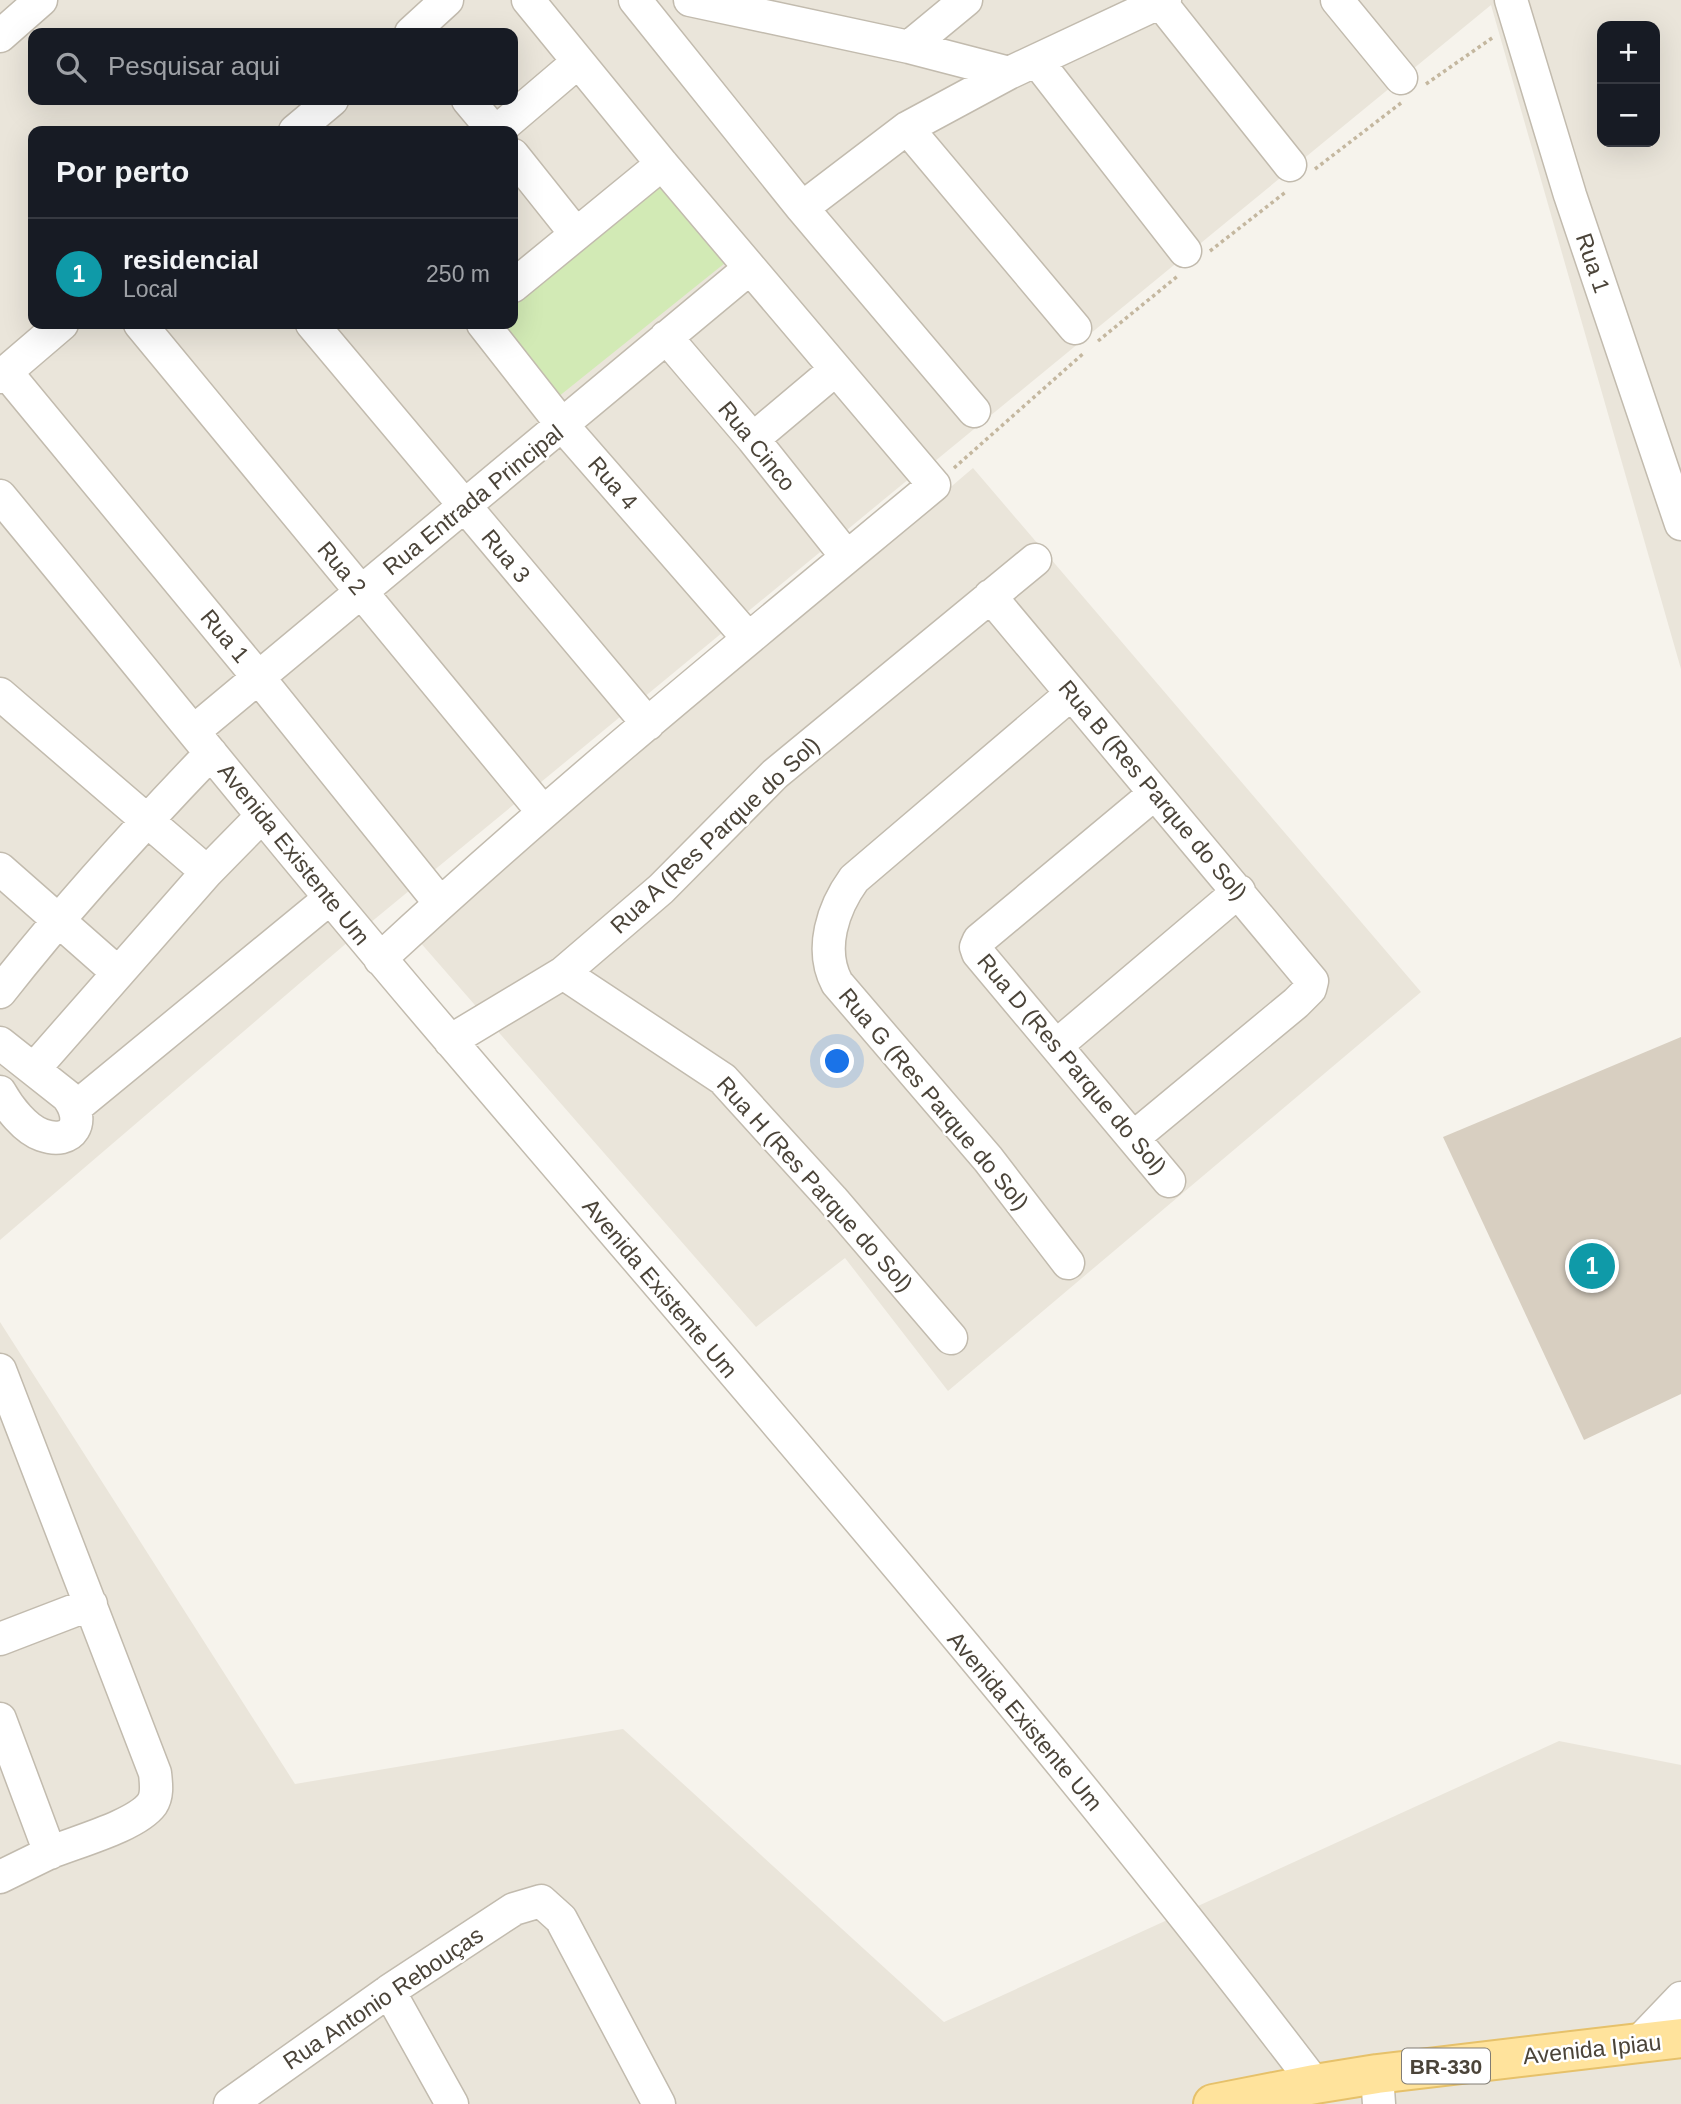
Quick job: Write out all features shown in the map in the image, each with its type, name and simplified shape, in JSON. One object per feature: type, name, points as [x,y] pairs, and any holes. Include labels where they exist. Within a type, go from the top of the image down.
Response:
[{"type":"main road","name":"Avenida Ipiau","points":[[1213,2104],[1315,2084],[1380,2096],[1637,2044],[1681,2038]]},
{"type":"street","points":[[0,36],[41,0]]},
{"type":"street","points":[[417,28],[447,0]]},
{"type":"street","points":[[380,959],[543,812],[934,485],[662,164],[528,0]]},
{"type":"street","points":[[635,0],[802,208],[974,411]]},
{"type":"street","points":[[690,0],[751,6],[909,47],[1023,67],[1190,260]]},
{"type":"street","points":[[909,47],[966,0]]},
{"type":"street","points":[[1337,0],[1408,89]]},
{"type":"street","points":[[802,208],[907,128],[1023,67],[1163,2],[1298,175]]},
{"type":"street","name":"Rua 1","points":[[1514,10],[1570,195],[1681,524]]},
{"type":"street","points":[[501,126],[578,62]]},
{"type":"street","points":[[472,105],[491,126]]},
{"type":"street","points":[[907,128],[1075,328]]},
{"type":"street","points":[[518,161],[576,234]]},
{"type":"street","points":[[518,282],[662,164]]},
{"type":"street","name":"Rua Entrada Principal","points":[[0,992],[58,919],[147,820],[203,742],[258,677],[750,268]]},
{"type":"street","points":[[3,374],[56,329]]},
{"type":"street","name":"Rua 2","points":[[144,329],[543,812]]},
{"type":"street","name":"Rua 3","points":[[316,329],[648,724]]},
{"type":"street","name":"Rua 4","points":[[487,329],[563,426],[748,638]]},
{"type":"street","name":"Rua Cinco","points":[[666,337],[753,439],[847,558]]},
{"type":"street","points":[[753,439],[835,370]]},
{"type":"street","name":"Rua 1","points":[[3,374],[258,677],[440,903]]},
{"type":"street","name":"Avenida Existente Um","points":[[0,496],[329,899],[933,1610],[1207,1942],[1315,2084]]},
{"type":"street","name":"Rua A (Res Parque do Sol)","points":[[450,1041],[563,973],[660,890],[775,774],[1035,560]]},
{"type":"street","name":"Rua B (Res Parque do Sol)","points":[[990,596],[1154,794],[1239,891],[1309,976],[1312,986],[1296,1003],[1133,1138]]},
{"type":"street","points":[[0,694],[207,872]]},
{"type":"street","name":"Rua G (Res Parque do Sol)","points":[[1068,1263],[988,1159],[836,983],[828,954],[836,909],[854,878],[1071,694]]},
{"type":"street","name":"Rua D (Res Parque do Sol)","points":[[1154,794],[979,940],[976,947],[978,953],[1169,1181]]},
{"type":"street","points":[[34,1069],[207,872],[262,816]]},
{"type":"street","points":[[0,869],[117,972]]},
{"type":"street","points":[[1056,1046],[1239,891]]},
{"type":"street","points":[[76,1107],[329,899]]},
{"type":"street","name":"Rua H (Res Parque do Sol)","points":[[563,973],[723,1079],[789,1150],[951,1338]]},
{"type":"street","points":[[0,1043],[67,1096],[76,1107],[76,1127],[67,1135],[55,1139],[39,1134],[8,1105],[0,1093]]},
{"type":"street","points":[[0,1370],[155,1773],[157,1788],[154,1801],[145,1812],[128,1822],[50,1853],[0,1877]]},
{"type":"street","points":[[0,1639],[91,1604]]},
{"type":"street","points":[[0,1719],[50,1853]]},
{"type":"street","name":"Rua Antonio Rebouças","points":[[230,2104],[390,1991],[514,1909],[541,1901],[561,1919],[659,2104]]},
{"type":"street","points":[[390,1991],[452,2104]]},
{"type":"street","points":[[1637,2044],[1681,1998]]},
{"type":"path","points":[[934,485],[1190,260],[1408,89],[1514,10]]},
{"type":"shaded area","points":[[0,0],[521,0],[910,478],[370,923],[0,1240]]},
{"type":"shaded area","points":[[538,0],[1681,0],[1681,669],[1491,5],[929,466]]},
{"type":"shaded area","points":[[973,468],[1421,992],[948,1391],[845,1258],[756,1327],[419,941]]},
{"type":"shaded area","points":[[0,1322],[295,1784],[623,1729],[944,2022],[1559,1741],[1681,1765],[1681,2104],[0,2104]]},
{"type":"green space","points":[[659,181],[725,263],[558,397],[503,329],[518,329],[518,295]]},
{"type":"building","points":[[1681,1037],[1681,1394],[1584,1440],[1443,1137]]},
{"type":"place","name":"residencial","points":[[1592,1266]]}]
